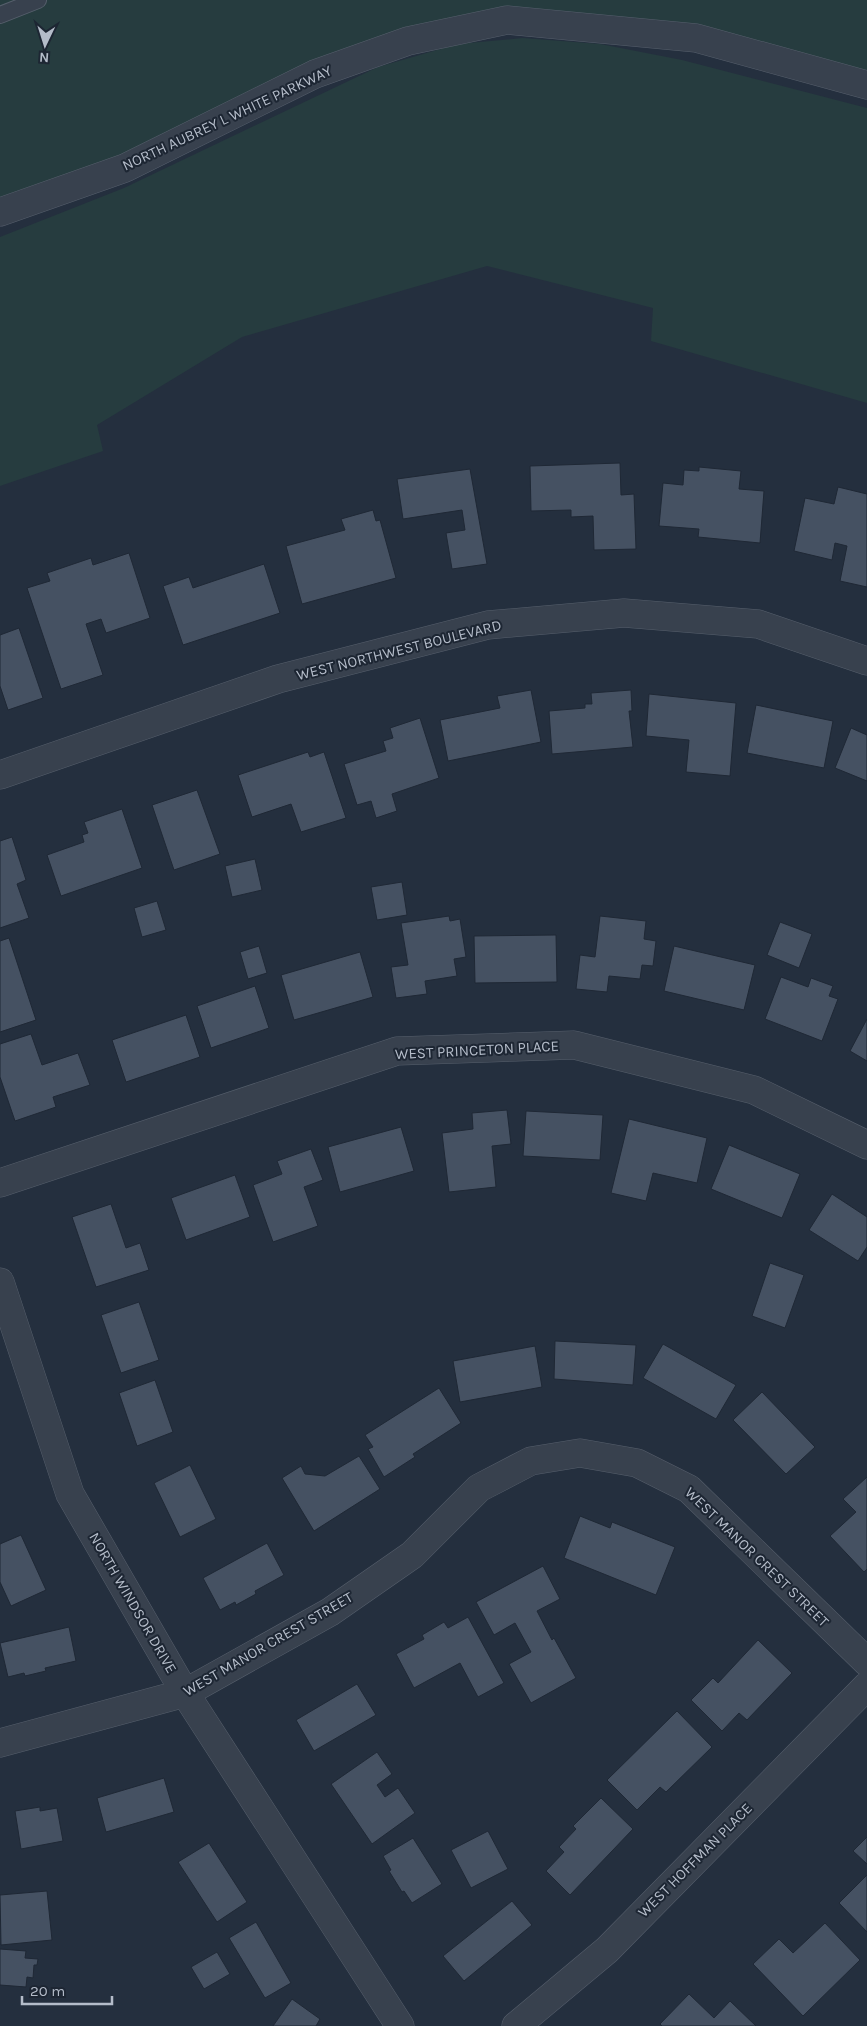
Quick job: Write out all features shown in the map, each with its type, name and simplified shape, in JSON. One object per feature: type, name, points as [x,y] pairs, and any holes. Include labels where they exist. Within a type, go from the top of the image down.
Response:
[{"type":"street","name":"NORTH AUBREY L WHITE PARKWAY","points":[[0,212],[125,168],[315,74],[408,42],[507,20],[696,38],[867,86]]},
{"type":"street","name":"WEST NORTHWEST BOULEVARD","points":[[0,774],[278,679],[488,625],[624,613],[758,624],[867,661]]},
{"type":"street","name":"WEST PRINCETON PLACE","points":[[0,1183],[397,1051],[574,1045],[754,1090],[867,1145]]},
{"type":"street","name":"NORTH WINDSOR DRIVE","points":[[0,1282],[70,1494],[185,1693],[400,2026]]},
{"type":"street","name":"WEST MANOR CREST STREET","points":[[0,1742],[185,1693],[330,1612],[412,1555],[479,1488],[531,1461],[580,1452],[637,1462],[689,1489],[867,1662]]},
{"type":"street","name":"WEST HOFFMAN PLACE","points":[[516,2026],[607,1950],[867,1686]]},
{"type":"lane","points":[[0,15],[38,0]]},
{"type":"green space","points":[[0,0],[867,0],[867,74],[508,14],[0,205]]},
{"type":"green space","points":[[523,38],[600,44],[682,60],[867,108],[867,403],[651,341],[653,308],[487,266],[242,337],[97,425],[103,451],[0,486],[0,237],[124,188],[378,67],[458,44]]},
{"type":"building","points":[[620,463],[621,495],[634,494],[636,549],[594,550],[593,516],[571,517],[571,510],[531,511],[530,466]]},
{"type":"building","points":[[699,467],[741,471],[739,489],[764,491],[760,543],[698,537],[699,529],[659,526],[663,483],[683,485],[684,470],[699,471]]},
{"type":"building","points":[[470,469],[487,564],[452,569],[446,533],[465,530],[462,510],[403,519],[397,479]]},
{"type":"building","points":[[838,487],[867,494],[867,587],[840,581],[847,546],[835,543],[832,560],[794,551],[805,498],[834,504]]},
{"type":"building","points":[[373,510],[376,521],[380,520],[396,578],[302,604],[286,546],[345,530],[341,519]]},
{"type":"building","points":[[129,553],[150,618],[106,633],[101,619],[86,624],[103,675],[61,689],[27,588],[50,581],[47,573],[91,558],[93,565]]},
{"type":"building","points":[[264,564],[280,613],[183,645],[163,586],[189,577],[193,588]]},
{"type":"building","points":[[19,628],[43,698],[8,710],[0,686],[0,635]]},
{"type":"building","points":[[531,690],[541,742],[448,761],[440,720],[500,708],[497,696]]},
{"type":"building","points":[[631,690],[632,711],[629,711],[633,747],[552,754],[549,711],[585,708],[585,704],[592,704],[591,693]]},
{"type":"building","points":[[649,694],[736,703],[730,776],[686,772],[689,740],[646,736]]},
{"type":"building","points":[[756,705],[833,721],[824,768],[747,753]]},
{"type":"building","points":[[420,718],[439,778],[392,794],[397,811],[376,818],[371,801],[357,805],[344,764],[386,751],[383,741],[393,738],[390,728]]},
{"type":"building","points":[[851,728],[867,735],[867,781],[835,768]]},
{"type":"building","points":[[308,752],[310,757],[324,752],[346,818],[301,832],[291,804],[252,817],[238,775]]},
{"type":"building","points":[[197,790],[220,854],[174,870],[152,805]]},
{"type":"building","points":[[122,809],[142,868],[61,896],[47,855],[84,842],[82,835],[88,833],[84,822]]},
{"type":"building","points":[[12,837],[26,880],[17,884],[29,918],[0,928],[0,841]]},
{"type":"building","points":[[255,859],[262,890],[232,897],[225,866]]},
{"type":"building","points":[[402,882],[407,915],[377,920],[371,887]]},
{"type":"building","points":[[157,901],[166,930],[142,937],[134,908]]},
{"type":"building","points":[[449,916],[450,921],[460,919],[466,957],[454,959],[457,976],[425,981],[427,994],[396,998],[391,967],[408,965],[401,923]]},
{"type":"building","points":[[600,916],[646,921],[644,939],[656,941],[653,966],[642,965],[640,979],[609,976],[607,992],[576,989],[580,955],[595,957]]},
{"type":"building","points":[[780,922],[812,934],[799,968],[767,955]]},
{"type":"building","points":[[556,935],[557,982],[475,983],[474,936]]},
{"type":"building","points":[[9,938],[36,1020],[0,1032],[0,941]]},
{"type":"building","points":[[259,946],[267,973],[248,979],[240,952]]},
{"type":"building","points":[[674,946],[755,965],[744,1010],[664,991]]},
{"type":"building","points":[[360,952],[373,997],[294,1020],[281,975]]},
{"type":"building","points":[[781,977],[808,987],[811,978],[833,986],[829,996],[838,999],[822,1041],[765,1019]]},
{"type":"building","points":[[255,986],[269,1028],[211,1048],[197,1006]]},
{"type":"building","points":[[186,1015],[200,1057],[126,1082],[112,1040]]},
{"type":"building","points":[[867,1019],[867,1061],[850,1051]]},
{"type":"building","points":[[31,1034],[42,1065],[78,1053],[90,1085],[53,1097],[56,1107],[15,1121],[0,1077],[0,1044]]},
{"type":"building","points":[[507,1110],[511,1144],[492,1146],[496,1187],[449,1192],[442,1133],[473,1129],[472,1113]]},
{"type":"building","points":[[526,1111],[603,1115],[600,1160],[523,1156]]},
{"type":"building","points":[[629,1119],[707,1138],[697,1183],[653,1173],[646,1201],[611,1193]]},
{"type":"building","points":[[401,1127],[414,1171],[340,1192],[328,1147]]},
{"type":"building","points":[[729,1145],[800,1174],[782,1218],[711,1189]]},
{"type":"building","points":[[311,1149],[323,1180],[304,1187],[318,1226],[273,1242],[253,1185],[282,1174],[277,1161]]},
{"type":"building","points":[[235,1175],[250,1217],[186,1240],[171,1198]]},
{"type":"building","points":[[832,1194],[867,1217],[867,1247],[858,1261],[809,1230]]},
{"type":"building","points":[[111,1204],[126,1248],[140,1243],[149,1270],[96,1287],[72,1217]]},
{"type":"building","points":[[770,1263],[804,1275],[785,1328],[752,1316]]},
{"type":"building","points":[[139,1302],[159,1360],[121,1373],[101,1315]]},
{"type":"building","points":[[555,1341],[636,1345],[633,1385],[554,1379]]},
{"type":"building","points":[[663,1344],[736,1385],[716,1419],[643,1378]]},
{"type":"building","points":[[535,1346],[542,1387],[460,1402],[453,1361]]},
{"type":"building","points":[[155,1380],[173,1432],[137,1446],[119,1393]]},
{"type":"building","points":[[439,1388],[461,1423],[413,1454],[415,1457],[384,1477],[368,1449],[373,1447],[365,1435]]},
{"type":"building","points":[[762,1392],[815,1447],[786,1474],[733,1420]]},
{"type":"building","points":[[359,1456],[380,1489],[314,1531],[282,1478],[301,1466],[305,1474],[325,1476]]},
{"type":"building","points":[[190,1465],[216,1519],[180,1537],[154,1483]]},
{"type":"building","points":[[867,1477],[867,1569],[864,1572],[830,1536],[856,1512],[843,1499]]},
{"type":"building","points":[[580,1516],[610,1528],[612,1522],[675,1547],[656,1595],[564,1558]]},
{"type":"building","points":[[21,1535],[46,1590],[11,1606],[0,1582],[0,1544]]},
{"type":"building","points":[[267,1543],[284,1575],[255,1591],[256,1594],[236,1605],[235,1602],[220,1610],[203,1578]]},
{"type":"building","points":[[543,1566],[560,1599],[537,1611],[552,1640],[554,1638],[576,1678],[531,1703],[509,1664],[531,1652],[515,1623],[494,1635],[476,1602]]},
{"type":"building","points":[[468,1617],[504,1683],[478,1697],[460,1663],[414,1688],[396,1654],[424,1639],[422,1635],[444,1622],[448,1628]]},
{"type":"building","points":[[69,1627],[76,1661],[45,1668],[46,1671],[25,1676],[24,1673],[8,1677],[0,1643]]},
{"type":"building","points":[[758,1640],[792,1673],[747,1720],[739,1713],[722,1731],[691,1700],[713,1678],[718,1683]]},
{"type":"building","points":[[357,1684],[376,1715],[314,1751],[296,1720]]},
{"type":"building","points":[[677,1711],[712,1747],[666,1792],[660,1787],[637,1810],[607,1780]]},
{"type":"building","points":[[377,1752],[392,1774],[377,1785],[385,1797],[398,1788],[415,1813],[372,1844],[331,1784]]},
{"type":"building","points":[[164,1778],[174,1812],[106,1832],[97,1798]]},
{"type":"building","points":[[601,1798],[633,1829],[570,1895],[546,1871],[564,1852],[559,1847],[576,1829],[573,1826]]},
{"type":"building","points":[[40,1807],[40,1811],[57,1808],[63,1841],[21,1849],[15,1811]]},
{"type":"building","points":[[488,1831],[508,1869],[471,1888],[451,1850]]},
{"type":"building","points":[[867,1837],[867,1864],[853,1851]]},
{"type":"building","points":[[413,1838],[442,1884],[412,1903],[404,1891],[402,1892],[389,1871],[391,1870],[383,1856]]},
{"type":"building","points":[[209,1843],[247,1902],[217,1922],[178,1862]]},
{"type":"building","points":[[867,1875],[867,1932],[839,1903]]},
{"type":"building","points":[[47,1891],[52,1940],[1,1945],[0,1895]]},
{"type":"building","points":[[512,1901],[532,1925],[464,1981],[443,1956]]},
{"type":"building","points":[[256,1922],[291,1983],[265,1998],[229,1938]]},
{"type":"building","points":[[825,1923],[860,1960],[803,2016],[753,1964],[779,1939],[793,1953]]},
{"type":"building","points":[[0,1949],[26,1951],[25,1958],[38,1959],[37,1965],[34,1965],[33,1978],[27,1977],[26,1987],[0,1985]]},
{"type":"building","points":[[217,1952],[230,1974],[204,1989],[191,1967]]},
{"type":"building","points":[[689,1994],[714,2018],[730,2001],[756,2026],[662,2026],[660,2024]]},
{"type":"building","points":[[292,1999],[320,2019],[316,2026],[273,2026]]}]
